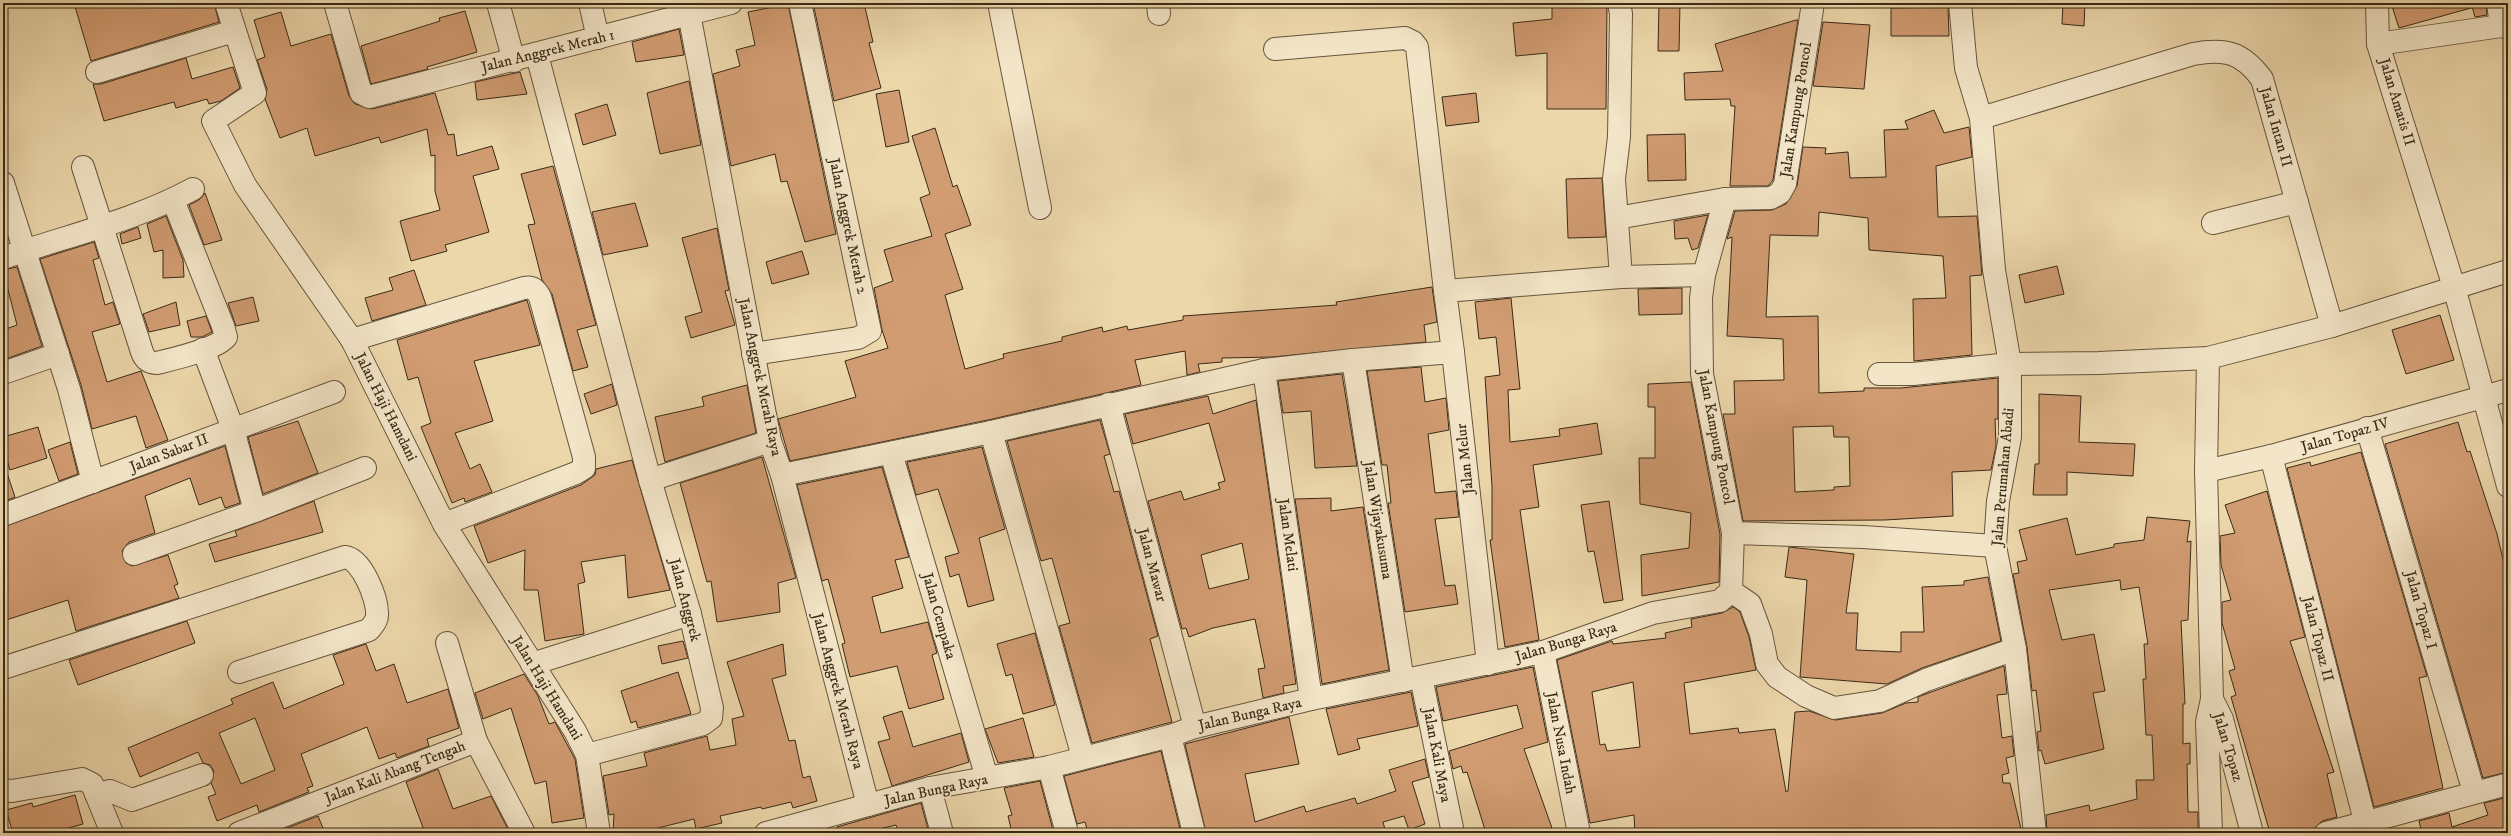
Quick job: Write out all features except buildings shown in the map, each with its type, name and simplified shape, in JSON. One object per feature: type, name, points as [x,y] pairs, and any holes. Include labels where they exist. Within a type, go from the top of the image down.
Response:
[{"type":"street","name":"Jalan Haji Hamdani","points":[[226,3],[255,93],[213,121],[245,184],[352,340],[444,524],[587,754],[599,833]]},
{"type":"street","name":"Jalan Anggrek Merah 1","points":[[335,3],[362,93],[365,97],[537,55],[598,38],[689,9],[731,3]]},
{"type":"street","points":[[498,3],[514,61]]},
{"type":"street","points":[[590,3],[598,38]]},
{"type":"street","name":"Jalan Anggrek Merah 2","points":[[753,354],[858,338],[870,331],[800,3]]},
{"type":"street","points":[[999,3],[1040,208]]},
{"type":"street","points":[[1619,3],[1621,14],[1619,137],[1614,180],[1621,277]]},
{"type":"street","name":"Jalan Kampung Poncol","points":[[1731,591],[1733,533],[1702,374],[1701,298],[1704,275],[1725,199],[1771,198],[1782,189],[1794,126],[1813,3]]},
{"type":"street","name":"Jalan Perumahan Abadi","points":[[1960,3],[1966,68],[1981,118],[1994,270],[2010,364],[2010,437],[1998,501],[1995,546],[2015,649],[2035,833]]},
{"type":"street","points":[[2377,3],[2378,44]]},
{"type":"street","points":[[2498,3],[2505,27]]},
{"type":"street","name":"Jalan Anggrek Merah Raya","points":[[689,9],[770,441],[782,475],[868,805]]},
{"type":"street","name":"Jalan Amatis II","points":[[2454,287],[2378,44],[2505,27]]},
{"type":"street","points":[[97,72],[234,31]]},
{"type":"street","name":"Jalan Melur","points":[[1275,49],[1405,38],[1413,42],[1417,47],[1488,664]]},
{"type":"street","name":"Jalan Intan II","points":[[1981,118],[2193,54],[2212,50],[2238,56],[2252,66],[2262,80],[2332,326]]},
{"type":"street","name":"Jalan Anggrek","points":[[537,55],[650,480],[690,614],[712,708],[711,718],[703,724],[587,754]]},
{"type":"street","points":[[83,167],[145,359],[150,363],[158,363],[203,349],[223,341],[226,337],[173,200]]},
{"type":"street","points":[[3,183],[58,354],[93,482]]},
{"type":"street","points":[[3,258],[102,226],[173,200],[193,189]]},
{"type":"street","points":[[1617,218],[1725,199]]},
{"type":"street","points":[[2213,223],[2297,202]]},
{"type":"street","points":[[1879,374],[1913,374],[2010,364],[2099,363],[2208,358],[2332,326],[2508,271]]},
{"type":"street","points":[[1445,291],[1621,277],[1704,275]]},
{"type":"street","points":[[352,340],[524,288],[529,287],[535,290],[540,297],[584,457],[584,468],[576,473],[444,524]]},
{"type":"street","points":[[2454,287],[2508,486]]},
{"type":"street","points":[[203,349],[233,429],[255,511]]},
{"type":"street","points":[[782,475],[991,432],[1264,370],[1353,360],[1453,352]]},
{"type":"street","points":[[3,373],[58,354]]},
{"type":"street","points":[[2208,358],[2206,471],[2212,699]]},
{"type":"street","name":"Jalan Wijayakusuma","points":[[1353,360],[1412,679]]},
{"type":"street","name":"Jalan Melati","points":[[1264,370],[1311,700]]},
{"type":"street","name":"Jalan Topaz IV","points":[[2206,471],[2271,456],[2508,390]]},
{"type":"street","name":"Jalan Sabar II","points":[[3,515],[334,392]]},
{"type":"street","name":"Jalan Mawar","points":[[1109,404],[1195,727]]},
{"type":"street","name":"Jalan Topaz I","points":[[2368,428],[2474,792]]},
{"type":"street","points":[[991,432],[1083,756]]},
{"type":"street","points":[[650,480],[770,441]]},
{"type":"street","name":"Jalan Cempaka","points":[[891,453],[987,778]]},
{"type":"street","name":"Jalan Topaz II","points":[[2271,456],[2365,821]]},
{"type":"street","points":[[134,554],[255,511],[365,468]]},
{"type":"street","points":[[1733,533],[1863,537],[1995,546]]},
{"type":"street","points":[[3,668],[345,557],[352,558],[358,562],[364,572],[378,613],[376,622],[369,630],[239,672]]},
{"type":"street","points":[[1731,591],[1750,604],[1761,634],[1767,664],[1777,677],[1806,696],[1834,708],[1880,701],[1926,680],[2015,649]]},
{"type":"street","name":"Jalan Bunga Raya","points":[[766,833],[814,826],[868,805],[930,788],[1049,767],[1083,756],[1170,736],[1195,727],[1311,700],[1543,652],[1653,613],[1720,601],[1731,591]]},
{"type":"street","points":[[532,664],[690,614]]},
{"type":"street","points":[[447,643],[476,741]]},
{"type":"street","name":"Jalan Nusa Indah","points":[[1543,652],[1579,833]]},
{"type":"street","name":"Jalan Kali Maya","points":[[1412,679],[1453,833]]},
{"type":"street","name":"Jalan Topaz","points":[[2211,833],[2207,722],[2212,699]]},
{"type":"street","name":"Jalan Topaz","points":[[2212,699],[2222,719],[2252,833]]},
{"type":"street","points":[[1170,736],[1194,833]]},
{"type":"street","name":"Jalan Kali Abang Tengah","points":[[239,833],[476,741],[524,833]]},
{"type":"street","points":[[1049,767],[1067,833]]},
{"type":"street","points":[[96,794],[110,791],[132,800],[202,775]]},
{"type":"street","points":[[3,790],[12,791],[82,780],[92,784],[112,833]]},
{"type":"street","points":[[2326,833],[2365,821],[2508,784]]},
{"type":"street","points":[[930,788],[942,833]]}]
